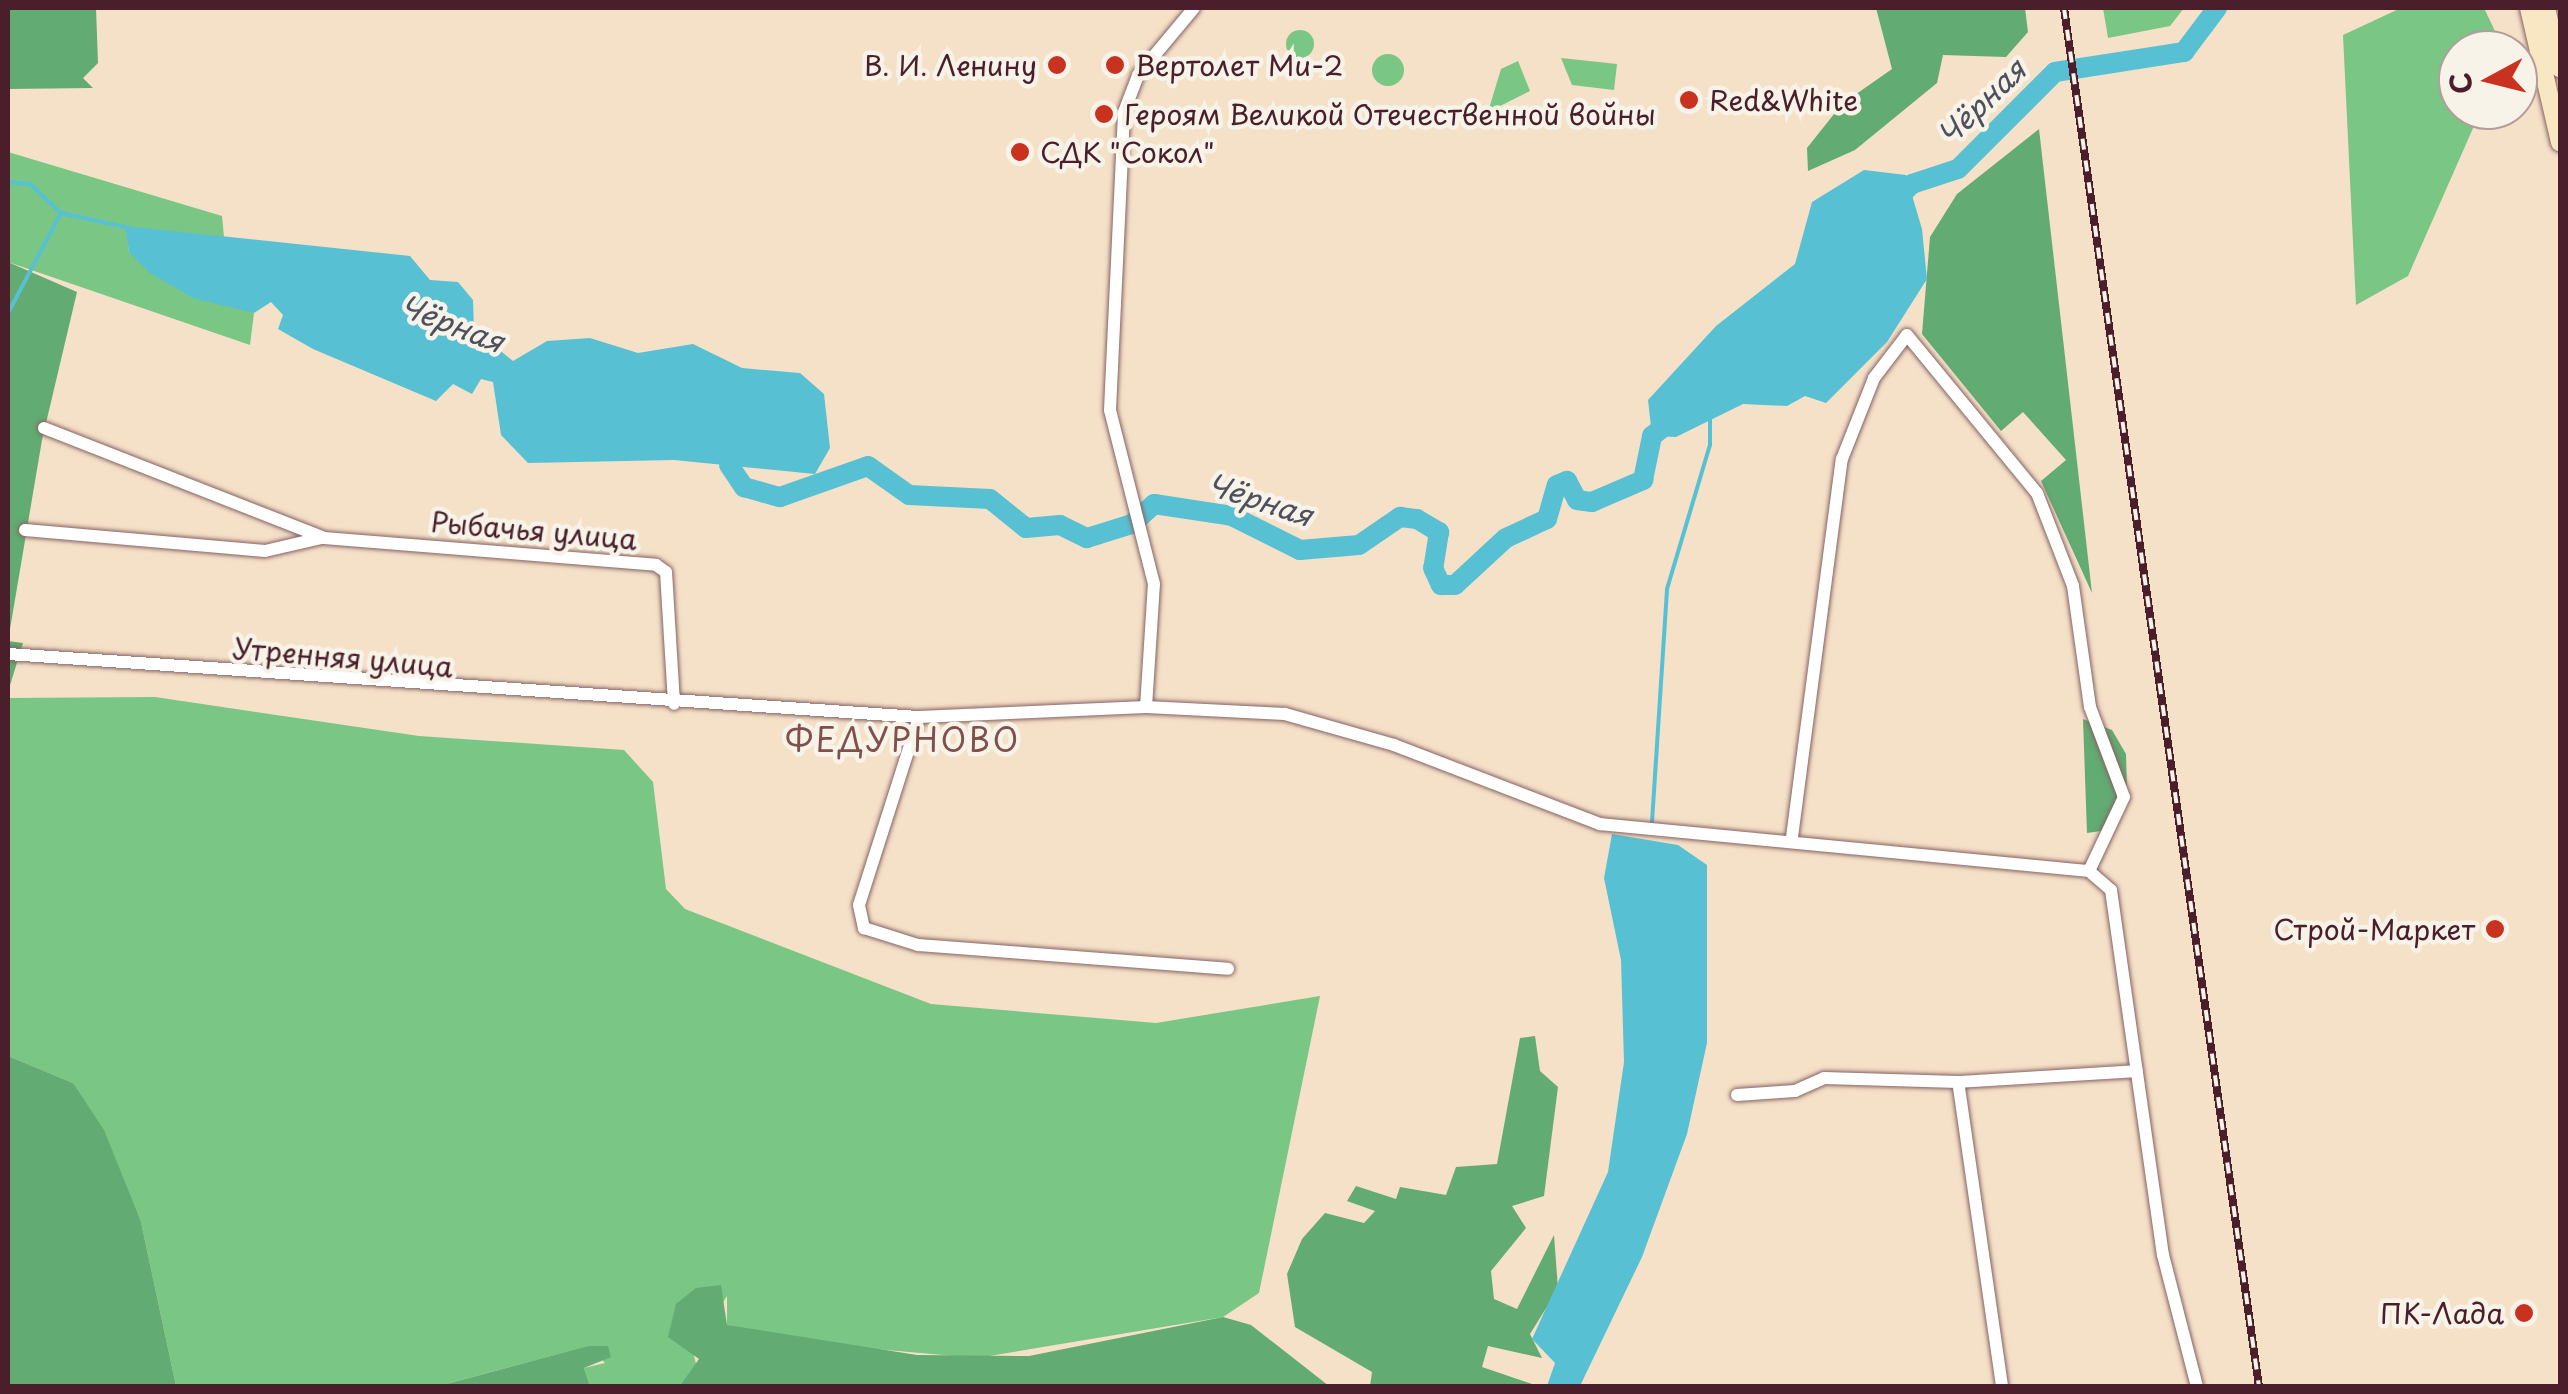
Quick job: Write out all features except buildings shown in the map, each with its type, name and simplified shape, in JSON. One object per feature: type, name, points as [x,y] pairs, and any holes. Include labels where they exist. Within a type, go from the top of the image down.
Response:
[{"type":"main road","points":[[2529,8],[2560,142]]},
{"type":"main road","points":[[2546,8],[2560,68]]},
{"type":"street","points":[[1146,706],[1154,611],[1144,534],[1110,410],[1127,98],[1194,8]]},
{"type":"street","points":[[1792,837],[1842,459],[1874,378],[1907,335],[2036,494],[2074,586],[2090,708],[2124,797],[2089,872],[2111,890],[2163,1255],[2197,1386]]},
{"type":"street","points":[[44,428],[324,538]]},
{"type":"street","points":[[25,530],[265,552],[324,538]]},
{"type":"street","name":"Рыбачья улица","points":[[324,538],[656,565],[666,572],[674,704]]},
{"type":"street","name":"Утренняя улица","points":[[8,654],[674,704],[919,717],[1146,706],[1302,717],[1600,824],[1792,837],[2089,872]]},
{"type":"street","points":[[919,717],[859,905],[864,928],[918,945],[1228,969]]},
{"type":"street","points":[[1736,1095],[1794,1091],[1824,1078],[1958,1082],[2137,1070]]},
{"type":"street","points":[[1958,1082],[2002,1386]]},
{"type":"green space","points":[[8,8],[96,8],[98,63],[83,78],[93,88],[8,89]]},
{"type":"green space","points":[[1876,8],[2025,8],[2028,32],[2006,57],[1943,55],[1937,83],[1855,150],[1808,171],[1807,148],[1842,104],[1892,69]]},
{"type":"green space","points":[[2103,8],[2184,8],[2170,26],[2108,38]]},
{"type":"green space","points":[[2401,8],[2484,8],[2494,30],[2438,30],[2438,130],[2472,130],[2408,276],[2356,305],[2343,35]]},
{"type":"green space","points":[[1300,30],[1310,34],[1314,44],[1310,54],[1300,58],[1290,54],[1286,44],[1290,34]]},
{"type":"green space","points":[[1388,54],[1400,58],[1404,70],[1400,82],[1388,86],[1376,82],[1372,70],[1376,58]]},
{"type":"green space","points":[[1561,58],[1617,64],[1614,90],[1572,85]]},
{"type":"green space","points":[[1518,61],[1530,91],[1488,112],[1501,69]]},
{"type":"green space","points":[[2039,129],[2092,593],[2041,481],[2066,460],[2023,412],[2001,431],[1922,334],[1930,237],[1957,194]]},
{"type":"green space","points":[[8,152],[222,216],[224,237],[126,227],[129,252],[254,313],[250,345],[8,262]]},
{"type":"green space","points":[[8,262],[77,292],[42,440],[8,641]]},
{"type":"green space","points":[[8,641],[23,643],[8,692]]},
{"type":"green space","points":[[155,697],[419,736],[624,750],[653,782],[666,889],[685,909],[931,1004],[1156,1023],[1320,996],[1259,1293],[1223,1317],[977,1358],[785,1341],[727,1325],[727,1296],[693,1352],[698,1372],[680,1386],[590,1386],[584,1368],[605,1363],[589,1346],[439,1386],[176,1386],[141,1222],[73,1083],[8,1056],[8,698]]},
{"type":"green space","points":[[2083,719],[2112,730],[2126,754],[2127,789],[2101,831],[2087,833]]},
{"type":"green space","points":[[1535,1036],[1540,1071],[1558,1087],[1544,1196],[1512,1206],[1526,1228],[1491,1271],[1494,1299],[1517,1309],[1554,1235],[1558,1289],[1530,1334],[1542,1358],[1488,1346],[1482,1367],[1538,1386],[1370,1386],[1372,1372],[1295,1327],[1287,1274],[1302,1239],[1325,1213],[1364,1223],[1375,1211],[1347,1201],[1356,1186],[1396,1199],[1400,1187],[1446,1195],[1456,1167],[1497,1164],[1520,1038]]},
{"type":"green space","points":[[8,1056],[73,1083],[104,1130],[141,1222],[176,1386],[8,1386]]},
{"type":"green space","points":[[721,1285],[727,1325],[917,1355],[1029,1356],[1223,1317],[1251,1325],[1329,1386],[680,1386],[699,1359],[668,1337],[676,1304],[696,1288]]},
{"type":"green space","points":[[588,1346],[608,1346],[611,1357],[584,1368],[590,1386],[439,1386]]},
{"type":"water","points":[[1864,170],[1906,175],[1922,229],[1927,279],[1887,342],[1826,403],[1805,396],[1787,406],[1743,404],[1676,437],[1652,436],[1648,400],[1716,326],[1795,264],[1812,202]]},
{"type":"water","points":[[125,226],[410,256],[430,280],[458,282],[473,300],[474,330],[513,361],[547,341],[590,338],[638,353],[693,344],[742,368],[800,373],[824,394],[830,448],[815,474],[674,460],[528,463],[501,435],[493,382],[481,379],[472,394],[453,384],[436,401],[313,349],[278,329],[283,315],[271,302],[254,313],[193,298],[150,273],[129,252]]},
{"type":"water","points":[[1612,834],[1678,845],[1707,865],[1707,1043],[1687,1134],[1642,1257],[1580,1386],[1547,1386],[1555,1363],[1532,1339],[1608,1172],[1624,1062],[1621,960],[1604,878]]},
{"type":"waterway","name":"Чёрная","points":[[1895,201],[1912,184],[1958,169],[2055,72],[2184,52],[2217,8]]},
{"type":"waterway","name":"Чёрная","points":[[8,182],[30,184],[61,213],[130,228]]},
{"type":"waterway","points":[[8,313],[61,213]]},
{"type":"waterway","points":[[1652,822],[1667,589],[1710,445],[1710,414]]},
{"type":"waterway","name":"Чёрная","points":[[729,465],[744,487],[780,497],[868,466],[909,495],[990,499],[1026,528],[1060,525],[1087,538],[1132,524],[1154,504],[1232,516],[1300,550],[1359,545],[1400,517],[1417,519],[1439,532],[1433,568],[1441,585],[1455,585],[1506,538],[1547,519],[1557,485],[1567,481],[1577,500],[1592,502],[1643,480],[1652,436],[1671,421]]},
{"type":"railway","points":[[2064,8],[2259,1386]]},
{"type":"place","name":"В. И. Ленину","points":[[1057,65]]},
{"type":"place","name":"Вертолет Ми-2","points":[[1115,65]]},
{"type":"place","name":"Red&White","points":[[1689,100]]},
{"type":"place","name":"Героям Великой Отечественной войны","points":[[1104,114]]},
{"type":"place","name":"СДК \"Сокол\"","points":[[1020,152]]},
{"type":"place","name":"Строй-Маркет","points":[[2495,929]]},
{"type":"place","name":"ПК-Лада","points":[[2524,1313]]},
{"type":"district","name":"ФЕДУРНОВО","points":[[903,739]]}]
